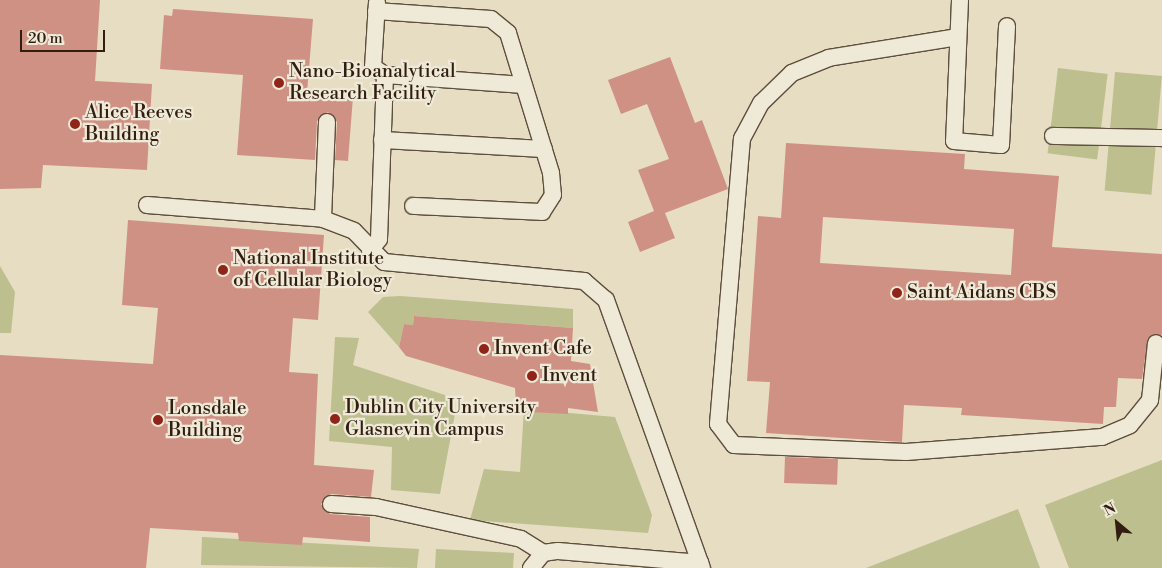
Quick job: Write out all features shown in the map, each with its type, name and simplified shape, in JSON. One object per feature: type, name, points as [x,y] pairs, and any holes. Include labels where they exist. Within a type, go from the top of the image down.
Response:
[{"type":"lane","points":[[960,0],[954,141],[1001,145],[1007,26]]},
{"type":"lane","points":[[413,206],[542,212],[553,195],[544,148],[508,33],[491,19],[377,6],[373,67],[385,75],[524,86]]},
{"type":"lane","points":[[958,37],[829,58],[792,73],[761,104],[742,138],[718,424],[734,445],[906,452],[1102,436],[1130,425],[1150,400],[1156,344]]},
{"type":"lane","points":[[370,251],[379,239],[385,75]]},
{"type":"lane","points":[[323,218],[327,122]]},
{"type":"lane","points":[[1054,136],[1162,138]]},
{"type":"lane","points":[[382,140],[544,148]]},
{"type":"lane","points":[[147,205],[323,218],[354,231],[370,251],[384,262],[584,281],[606,300],[701,565],[542,553],[521,539],[376,507],[331,504]]},
{"type":"lane","points":[[531,568],[542,553]]},
{"type":"green space","points":[[1058,68],[1108,74],[1097,159],[1048,153]]},
{"type":"green space","points":[[1115,72],[1162,76],[1151,195],[1105,191]]},
{"type":"green space","points":[[0,266],[15,292],[11,333],[0,333]]},
{"type":"green space","points":[[400,296],[573,309],[573,328],[414,316],[413,325],[404,324],[399,347],[368,312],[383,297]]},
{"type":"green space","points":[[335,337],[359,338],[353,365],[445,395],[455,414],[440,494],[391,490],[392,447],[329,441]]},
{"type":"green space","points":[[524,409],[615,417],[652,515],[648,533],[470,520],[484,469],[520,472]]},
{"type":"green space","points":[[1162,460],[1162,568],[1069,568],[1045,505]]},
{"type":"green space","points":[[1018,509],[1040,568],[866,568]]},
{"type":"green space","points":[[202,537],[419,549],[417,568],[201,565]]},
{"type":"green space","points":[[436,549],[514,553],[513,568],[435,568]]},
{"type":"building","name":"Alice Reeves Building","points":[[0,0],[100,0],[95,81],[152,84],[147,170],[43,165],[41,188],[0,189]]},
{"type":"building","name":"Nano-Bioanalytical Research Facility","points":[[173,9],[313,19],[307,93],[353,97],[348,161],[335,160],[337,122],[328,112],[317,121],[315,160],[237,155],[243,75],[160,69],[164,15],[172,16]]},
{"type":"building","points":[[670,57],[695,123],[702,120],[728,189],[665,213],[675,238],[640,252],[628,222],[654,211],[638,170],[669,159],[647,104],[621,114],[608,80]]},
{"type":"building","points":[[786,143],[965,154],[964,169],[1059,176],[1052,247],[1162,254],[1162,335],[1148,338],[1142,379],[1118,378],[1116,407],[1104,407],[1103,424],[961,415],[962,408],[904,405],[902,442],[766,433],[770,382],[747,381],[758,216],[781,218]],"holes":[[[823,217],[1014,229],[1011,275],[820,263]]]},
{"type":"building","name":"Lonsdale Building","points":[[128,220],[324,235],[318,320],[293,318],[289,372],[318,374],[314,465],[374,470],[371,497],[331,494],[321,504],[330,514],[370,517],[370,542],[303,537],[302,545],[239,541],[238,533],[150,528],[146,568],[0,568],[0,355],[153,364],[158,308],[122,305]]},
{"type":"building","name":"Invent","points":[[414,316],[573,328],[571,361],[590,364],[598,412],[568,408],[568,414],[529,412],[530,405],[516,405],[515,388],[406,356],[399,347],[404,324],[413,325]]},
{"type":"building","points":[[785,457],[838,459],[837,485],[784,483]]},
{"type":"place","name":"Nano-Bioanalytical Research Facility","points":[[279,83]]},
{"type":"place","name":"Alice Reeves Building","points":[[75,124]]},
{"type":"place","name":"National Institute of Cellular Biology","points":[[223,270]]},
{"type":"place","name":"Saint Aidans CBS","points":[[897,293]]},
{"type":"place","name":"Invent Cafe","points":[[484,349]]},
{"type":"place","name":"Invent","points":[[532,376]]},
{"type":"place","name":"Dublin City University Glasnevin Campus","points":[[335,419]]},
{"type":"place","name":"Lonsdale Building","points":[[158,420]]}]
